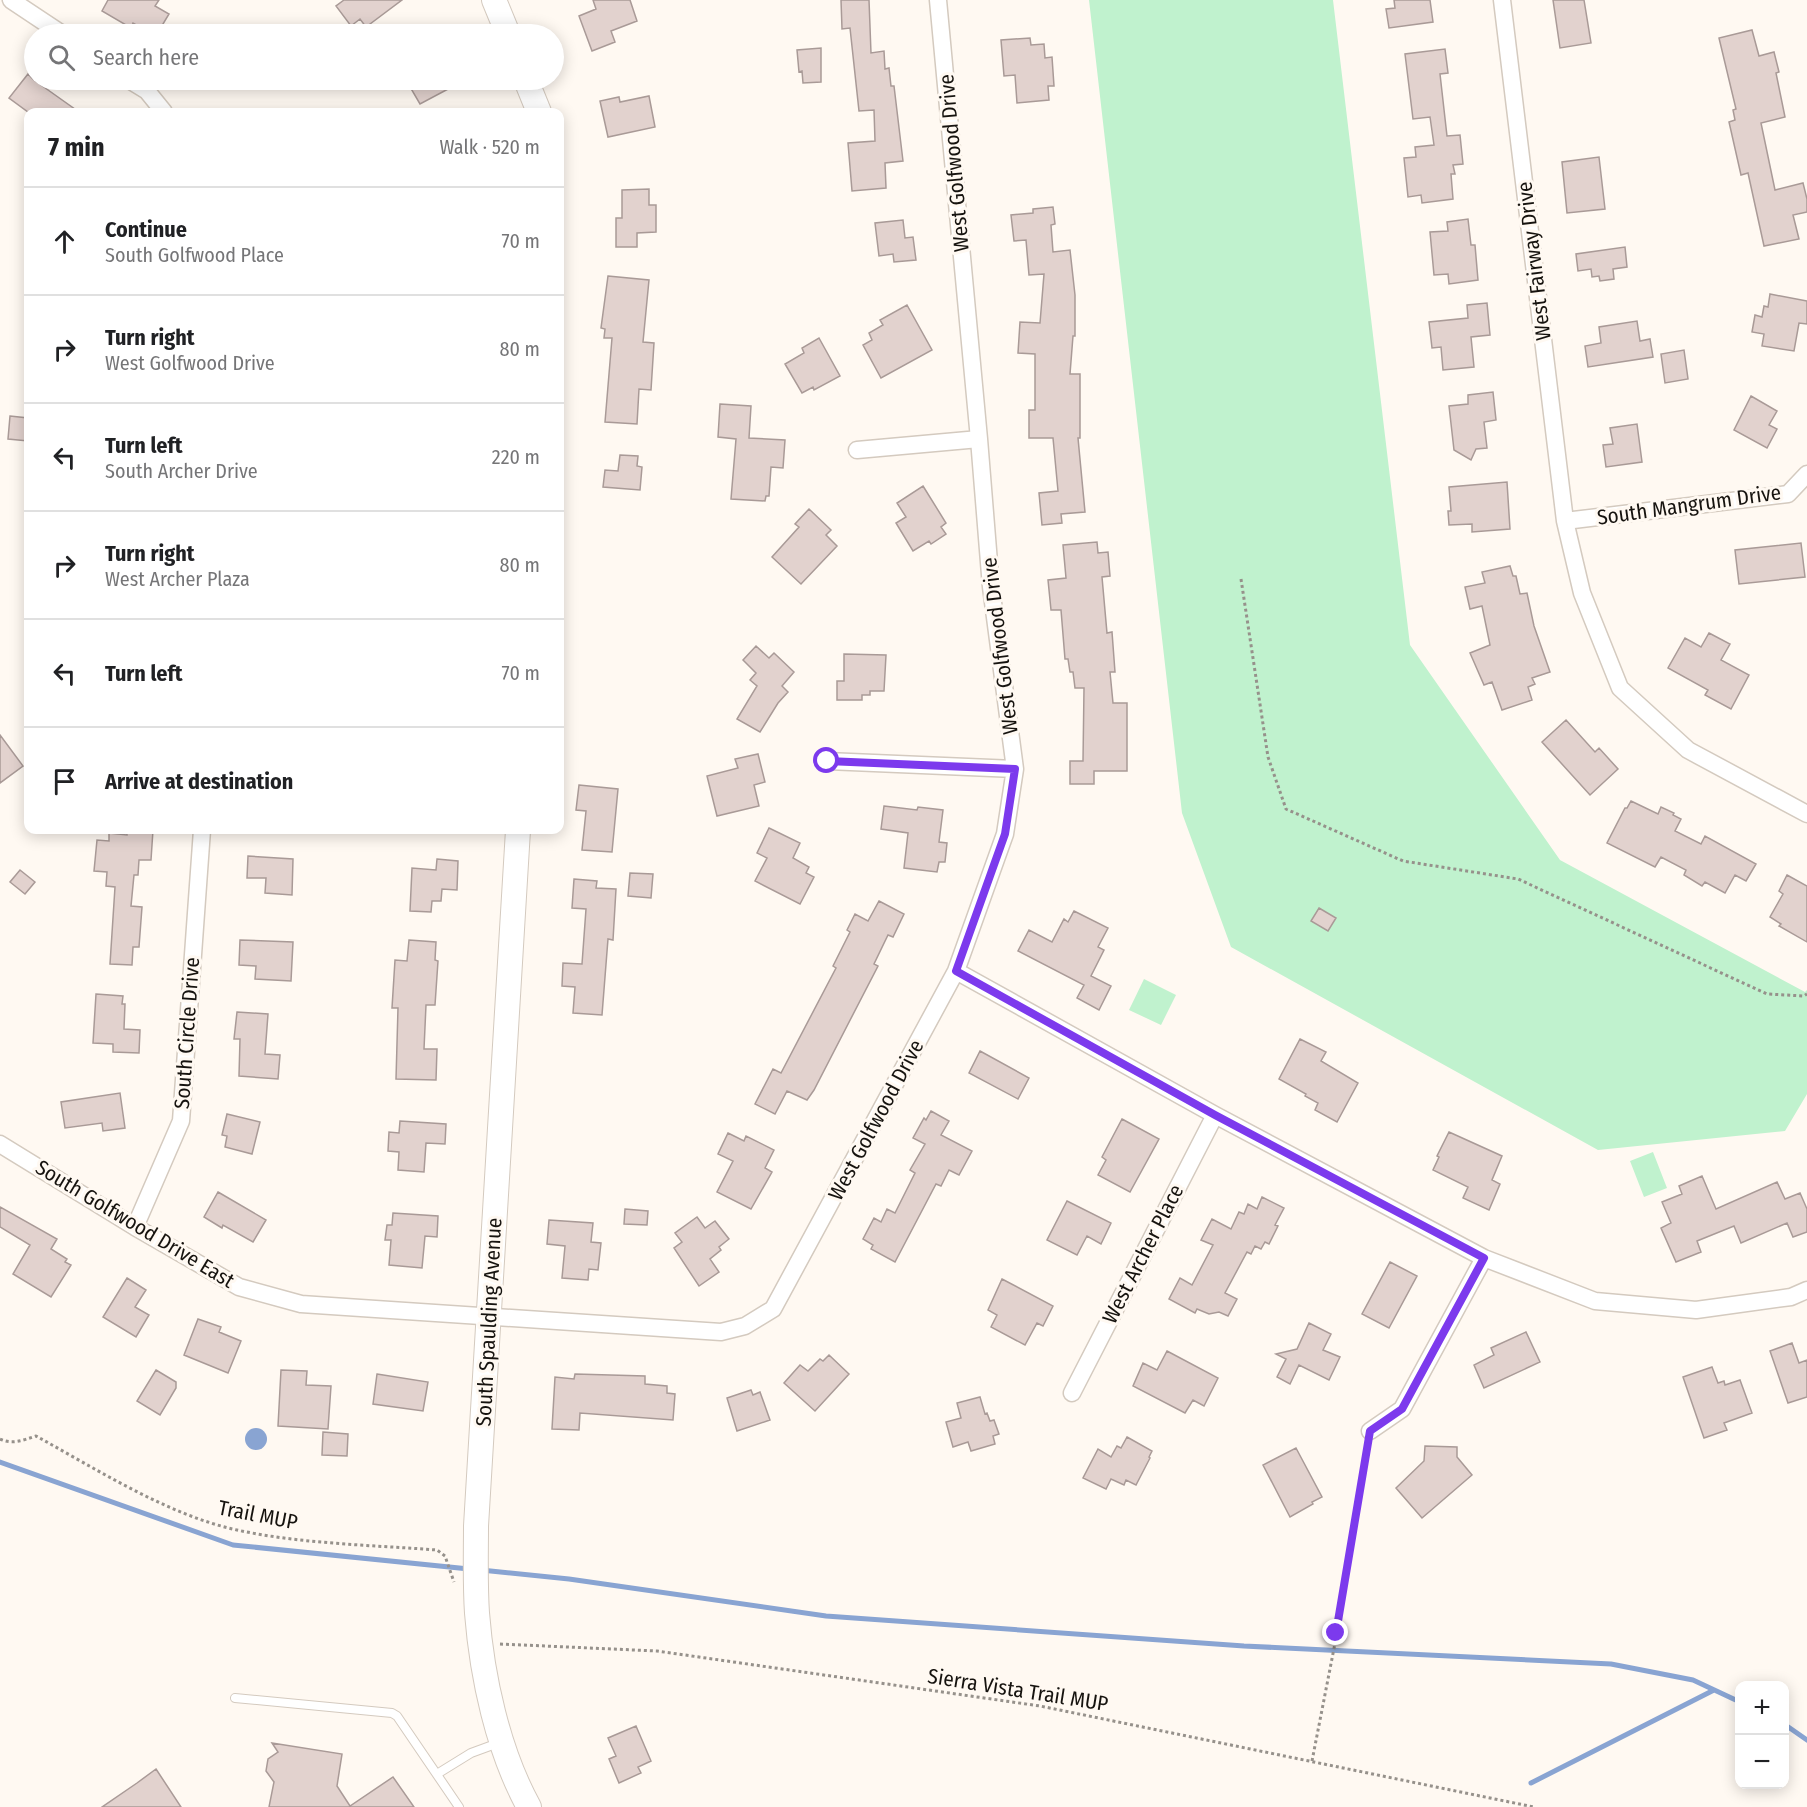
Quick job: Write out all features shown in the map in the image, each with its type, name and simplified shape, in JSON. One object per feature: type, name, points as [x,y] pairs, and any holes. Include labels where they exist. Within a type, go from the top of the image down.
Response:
[{"type":"street","points":[[11,0],[47,24]]},
{"type":"street","points":[[494,0],[504,24]]},
{"type":"street","name":"West Golfwood Drive","points":[[489,1316],[721,1332],[745,1326],[773,1309],[956,971],[1005,834],[1015,769],[991,587],[939,0]]},
{"type":"street","name":"West Fairway Drive","points":[[1502,0],[1565,521],[1581,593],[1620,688],[1688,750],[1807,814]]},
{"type":"street","points":[[144,90],[161,108]]},
{"type":"street","points":[[530,90],[537,108]]},
{"type":"street","points":[[857,450],[979,439]]},
{"type":"street","name":"South Mangrum Drive","points":[[1565,521],[1788,494],[1807,474]]},
{"type":"street","points":[[827,761],[1015,769]]},
{"type":"street","name":"South Circle Drive","points":[[135,1227],[181,1121],[202,834]]},
{"type":"street","name":"South Spaulding Avenue","points":[[518,834],[476,1526],[477,1611],[484,1666],[501,1742],[529,1807]]},
{"type":"street","points":[[956,971],[1215,1115],[1484,1258],[1595,1301],[1696,1310],[1791,1297],[1807,1290]]},
{"type":"street","name":"West Archer Place","points":[[1072,1393],[1215,1115]]},
{"type":"street","name":"South Golfwood Drive East","points":[[0,1144],[135,1227],[240,1287],[301,1305],[489,1316]]},
{"type":"street","points":[[1370,1431],[1402,1409],[1484,1258]]},
{"type":"lane","points":[[235,1698],[392,1713],[397,1716],[459,1807]]},
{"type":"lane","points":[[437,1774],[471,1753],[501,1742]]},
{"type":"path","points":[[1241,579],[1268,758],[1286,808],[1403,861],[1518,879],[1767,994],[1804,996],[1807,994]]},
{"type":"path","points":[[1312,1761],[1370,1431]]},
{"type":"path","name":"Trail MUP","points":[[0,1439],[8,1443],[36,1436],[164,1506],[236,1530],[281,1538],[437,1550],[445,1556],[456,1589]]},
{"type":"path","name":"Sierra Vista Trail MUP","points":[[493,1643],[657,1651],[1040,1706],[1533,1807]]},
{"type":"green space","points":[[1089,0],[1333,0],[1410,645],[1560,860],[1805,992],[1807,990],[1807,1094],[1785,1131],[1598,1150],[1231,947],[1182,813]]},
{"type":"green space","points":[[1144,979],[1176,995],[1161,1025],[1129,1010]]},
{"type":"green space","points":[[1653,1152],[1667,1188],[1644,1197],[1630,1161]]},
{"type":"water","points":[[256,1428],[264,1431],[267,1439],[264,1447],[256,1450],[248,1447],[245,1439],[248,1431]]},
{"type":"building","points":[[108,0],[159,0],[155,6],[169,14],[163,24],[124,24],[102,11]]},
{"type":"building","points":[[344,0],[402,0],[370,24],[364,24],[360,19],[350,24],[336,6]]},
{"type":"building","points":[[593,0],[630,0],[637,21],[611,31],[615,42],[592,51],[579,16],[596,9]]},
{"type":"building","points":[[841,0],[869,0],[871,53],[884,51],[885,69],[889,68],[891,86],[894,86],[903,161],[885,163],[886,188],[852,191],[848,143],[875,141],[874,110],[859,111],[850,28],[842,29]]},
{"type":"building","points":[[1394,0],[1430,0],[1433,22],[1389,28],[1386,9],[1395,8]]},
{"type":"building","points":[[1553,0],[1584,0],[1591,43],[1560,48]]},
{"type":"building","points":[[1752,30],[1759,56],[1774,52],[1779,72],[1776,73],[1785,117],[1761,123],[1775,190],[1803,183],[1807,199],[1807,212],[1793,215],[1799,239],[1764,246],[1748,173],[1741,175],[1729,122],[1735,120],[1733,110],[1736,109],[1719,38]]},
{"type":"building","points":[[1030,38],[1031,45],[1044,44],[1045,58],[1052,57],[1054,86],[1048,86],[1049,100],[1017,103],[1015,75],[1004,76],[1001,40]]},
{"type":"building","points":[[821,48],[821,82],[803,83],[802,71],[799,72],[797,50]]},
{"type":"building","points":[[1445,49],[1448,73],[1440,74],[1447,136],[1460,135],[1463,164],[1453,165],[1455,174],[1451,174],[1453,199],[1422,203],[1421,195],[1408,197],[1404,158],[1416,157],[1415,147],[1434,145],[1430,117],[1413,119],[1405,54]]},
{"type":"building","points":[[24,79],[24,90],[48,90],[73,108],[24,109],[9,98]]},
{"type":"building","points":[[412,90],[446,90],[420,104]]},
{"type":"building","points":[[649,96],[655,127],[608,137],[600,101],[619,97],[620,102]]},
{"type":"building","points":[[1599,157],[1605,209],[1567,213],[1562,162]]},
{"type":"building","points":[[649,189],[649,205],[656,205],[656,232],[637,233],[637,247],[616,247],[616,218],[622,218],[622,190]]},
{"type":"building","points":[[1053,207],[1055,224],[1051,225],[1053,252],[1070,250],[1075,295],[1075,336],[1073,336],[1070,374],[1080,374],[1080,438],[1078,438],[1085,512],[1061,514],[1062,523],[1042,525],[1039,493],[1058,491],[1053,438],[1029,438],[1029,410],[1035,410],[1035,354],[1018,353],[1020,322],[1040,323],[1044,274],[1029,275],[1026,240],[1014,241],[1011,215],[1033,213],[1033,209]]},
{"type":"building","points":[[1468,219],[1471,245],[1475,245],[1478,280],[1449,284],[1448,274],[1434,275],[1430,232],[1448,231],[1447,222]]},
{"type":"building","points":[[903,220],[905,238],[913,237],[916,260],[894,262],[893,254],[879,256],[875,223]]},
{"type":"building","points":[[1625,247],[1627,267],[1613,269],[1614,279],[1600,281],[1599,276],[1592,277],[1591,269],[1578,271],[1576,254]]},
{"type":"building","points":[[608,276],[649,280],[643,342],[654,343],[651,390],[639,389],[637,424],[605,422],[612,338],[604,338],[605,329],[601,328]]},
{"type":"building","points":[[1770,294],[1807,301],[1807,324],[1799,323],[1794,351],[1762,346],[1764,334],[1752,332],[1755,315],[1762,317],[1764,306],[1768,307]]},
{"type":"building","points":[[1487,303],[1490,335],[1471,337],[1474,367],[1443,370],[1441,347],[1432,348],[1429,322],[1468,318],[1467,305]]},
{"type":"building","points":[[907,305],[932,350],[881,378],[863,345],[872,340],[869,333],[883,325],[880,320]]},
{"type":"building","points":[[1637,321],[1640,341],[1650,339],[1653,357],[1588,367],[1585,346],[1601,343],[1599,327]]},
{"type":"building","points":[[819,338],[840,376],[814,390],[813,387],[802,393],[785,364],[804,353],[802,348]]},
{"type":"building","points":[[1684,350],[1688,379],[1665,383],[1661,354]]},
{"type":"building","points":[[1493,392],[1496,420],[1484,422],[1487,448],[1476,449],[1471,460],[1454,450],[1449,406],[1468,404],[1468,395]]},
{"type":"building","points":[[1751,396],[1777,411],[1769,425],[1777,429],[1767,448],[1734,430]]},
{"type":"building","points":[[720,404],[751,406],[749,438],[785,440],[783,468],[771,467],[769,496],[766,496],[765,501],[731,499],[736,439],[718,437]]},
{"type":"building","points":[[10,416],[24,418],[24,441],[8,439]]},
{"type":"building","points":[[1637,424],[1642,462],[1606,467],[1603,445],[1613,444],[1610,428]]},
{"type":"building","points":[[620,455],[638,456],[637,466],[642,467],[640,490],[603,487],[605,470],[618,471]]},
{"type":"building","points":[[1507,482],[1510,529],[1472,532],[1472,524],[1449,525],[1448,511],[1451,511],[1449,487]]},
{"type":"building","points":[[923,486],[946,523],[941,527],[946,534],[931,544],[929,541],[913,551],[896,523],[906,517],[897,503]]},
{"type":"building","points":[[809,509],[831,530],[826,535],[837,546],[801,584],[772,557],[799,527],[795,524]]},
{"type":"building","points":[[1097,542],[1098,553],[1108,552],[1110,576],[1102,577],[1107,633],[1112,632],[1115,672],[1110,672],[1113,703],[1127,703],[1127,771],[1094,771],[1094,784],[1070,784],[1070,761],[1083,761],[1084,688],[1075,688],[1073,672],[1070,672],[1068,659],[1065,659],[1061,610],[1051,610],[1048,580],[1066,578],[1063,545]]},
{"type":"building","points":[[1801,543],[1805,577],[1739,584],[1735,550]]},
{"type":"building","points":[[1510,566],[1513,576],[1516,576],[1520,594],[1527,593],[1534,626],[1550,672],[1532,678],[1535,684],[1528,687],[1532,700],[1502,710],[1492,682],[1484,685],[1470,653],[1490,645],[1482,606],[1470,609],[1465,587],[1485,583],[1482,572]]},
{"type":"building","points":[[1709,633],[1730,644],[1721,660],[1749,675],[1731,709],[1705,695],[1708,690],[1668,668],[1685,638],[1701,647]]},
{"type":"building","points":[[756,646],[769,658],[774,653],[794,672],[782,686],[788,692],[778,703],[760,732],[737,719],[757,686],[750,680],[756,673],[743,660]]},
{"type":"building","points":[[844,654],[886,655],[884,691],[870,691],[870,695],[862,695],[862,700],[837,700],[837,681],[844,681]]},
{"type":"building","points":[[1566,720],[1595,752],[1599,748],[1618,769],[1590,795],[1542,742]]},
{"type":"building","points":[[0,735],[23,766],[0,783]]},
{"type":"building","points":[[758,754],[765,782],[754,785],[759,806],[717,816],[707,776],[738,768],[735,759]]},
{"type":"building","points":[[579,785],[618,789],[612,852],[582,850],[586,811],[576,810]]},
{"type":"building","points":[[1631,801],[1658,814],[1661,807],[1674,813],[1673,815],[1681,819],[1675,831],[1701,844],[1705,836],[1756,864],[1746,881],[1735,875],[1725,893],[1705,882],[1702,886],[1684,875],[1686,870],[1661,857],[1655,867],[1607,843]]},
{"type":"building","points":[[884,806],[943,810],[939,842],[947,843],[945,862],[939,862],[937,872],[904,868],[908,833],[881,829]]},
{"type":"building","points":[[769,828],[800,843],[793,858],[809,867],[806,873],[814,877],[800,904],[755,881],[767,858],[757,853]]},
{"type":"building","points":[[109,834],[153,834],[151,860],[139,860],[138,875],[134,875],[131,906],[142,907],[139,947],[133,947],[132,965],[110,964],[115,887],[106,886],[107,872],[94,871],[97,840],[109,841]]},
{"type":"building","points":[[248,856],[293,859],[292,895],[265,893],[266,878],[247,878]]},
{"type":"building","points":[[437,859],[458,861],[457,890],[442,889],[441,901],[432,901],[431,912],[410,911],[412,868],[436,870]]},
{"type":"building","points":[[20,870],[35,882],[25,894],[10,882]]},
{"type":"building","points":[[630,873],[653,874],[651,898],[628,896]]},
{"type":"building","points":[[1787,875],[1807,886],[1807,942],[1779,926],[1781,924],[1770,917],[1783,894],[1779,891]]},
{"type":"building","points":[[574,879],[597,881],[596,888],[616,889],[613,940],[608,939],[602,1015],[573,1013],[575,987],[562,986],[563,963],[582,964],[586,909],[572,908]]},
{"type":"building","points":[[879,901],[904,914],[893,937],[888,935],[874,964],[878,966],[814,1090],[807,1100],[787,1091],[775,1114],[755,1104],[773,1069],[781,1073],[836,968],[833,966],[850,932],[847,930],[855,914],[868,921]]},
{"type":"building","points":[[1319,908],[1336,918],[1328,931],[1311,921]]},
{"type":"building","points":[[1074,911],[1108,928],[1098,947],[1104,950],[1091,976],[1111,986],[1099,1010],[1077,998],[1084,985],[1018,951],[1029,930],[1052,942],[1064,919],[1068,922]]},
{"type":"building","points":[[240,940],[293,942],[291,981],[255,979],[256,966],[239,965]]},
{"type":"building","points":[[409,940],[436,942],[435,960],[438,961],[435,1005],[426,1005],[424,1049],[437,1049],[436,1080],[396,1079],[398,1008],[392,1008],[395,960],[407,961]]},
{"type":"building","points":[[96,994],[123,996],[124,1029],[140,1030],[139,1053],[113,1052],[113,1044],[93,1043]]},
{"type":"building","points":[[237,1012],[268,1014],[265,1054],[280,1055],[278,1079],[239,1076],[240,1039],[234,1039]]},
{"type":"building","points":[[1300,1039],[1326,1052],[1321,1061],[1358,1083],[1337,1122],[1315,1110],[1318,1103],[1305,1096],[1306,1094],[1279,1079]]},
{"type":"building","points":[[980,1051],[1029,1078],[1018,1099],[969,1073]]},
{"type":"building","points":[[120,1093],[125,1128],[103,1131],[102,1123],[65,1128],[61,1102]]},
{"type":"building","points":[[931,1111],[949,1121],[941,1135],[972,1151],[959,1175],[949,1170],[941,1186],[936,1184],[895,1262],[871,1249],[873,1245],[863,1239],[874,1218],[881,1222],[887,1209],[895,1213],[915,1173],[910,1170],[925,1144],[913,1138],[924,1118],[926,1120]]},
{"type":"building","points":[[227,1114],[260,1122],[252,1154],[225,1147],[227,1136],[222,1135]]},
{"type":"building","points":[[1122,1119],[1159,1139],[1130,1192],[1098,1175],[1106,1160],[1102,1157]]},
{"type":"building","points":[[400,1121],[446,1124],[445,1144],[426,1143],[424,1172],[398,1170],[399,1152],[388,1151],[389,1132],[399,1133]]},
{"type":"building","points":[[1449,1132],[1502,1156],[1492,1180],[1500,1184],[1489,1210],[1463,1198],[1468,1187],[1433,1170]]},
{"type":"building","points":[[728,1133],[744,1141],[746,1136],[774,1150],[765,1168],[772,1172],[751,1209],[717,1192],[733,1161],[718,1154]]},
{"type":"building","points":[[1702,1176],[1716,1209],[1777,1182],[1785,1199],[1800,1193],[1807,1209],[1807,1232],[1793,1237],[1787,1223],[1741,1243],[1734,1226],[1697,1241],[1701,1252],[1676,1262],[1661,1228],[1671,1223],[1662,1202],[1682,1194],[1679,1186]]},
{"type":"building","points":[[218,1192],[266,1220],[253,1242],[204,1217]]},
{"type":"building","points":[[1262,1197],[1284,1208],[1269,1244],[1265,1242],[1261,1249],[1255,1246],[1251,1254],[1247,1252],[1225,1293],[1237,1299],[1228,1316],[1219,1312],[1209,1314],[1197,1309],[1195,1313],[1169,1299],[1180,1278],[1192,1285],[1213,1245],[1201,1240],[1212,1219],[1231,1229],[1239,1212],[1244,1214],[1248,1204],[1257,1209]]},
{"type":"building","points":[[1067,1201],[1111,1223],[1101,1244],[1087,1236],[1077,1255],[1047,1240]]},
{"type":"building","points":[[0,1207],[57,1239],[51,1249],[67,1259],[65,1262],[71,1265],[51,1297],[13,1274],[30,1245],[0,1227]]},
{"type":"building","points":[[625,1209],[648,1211],[647,1225],[624,1224]]},
{"type":"building","points":[[393,1213],[438,1216],[437,1237],[425,1236],[422,1268],[389,1265],[391,1240],[385,1240],[387,1225],[392,1225]]},
{"type":"building","points":[[697,1217],[705,1228],[715,1221],[729,1239],[710,1259],[719,1272],[699,1286],[674,1248],[682,1242],[675,1233]]},
{"type":"building","points":[[549,1220],[593,1223],[591,1242],[601,1243],[598,1270],[589,1269],[588,1280],[562,1278],[565,1246],[547,1244]]},
{"type":"building","points":[[1390,1262],[1417,1276],[1389,1328],[1362,1314]]},
{"type":"building","points":[[127,1278],[146,1290],[135,1307],[149,1315],[136,1337],[103,1317]]},
{"type":"building","points":[[1002,1279],[1053,1306],[1043,1326],[1037,1323],[1025,1345],[991,1327],[997,1315],[988,1310]]},
{"type":"building","points":[[198,1319],[221,1327],[219,1332],[241,1341],[228,1373],[184,1355]]},
{"type":"building","points":[[1309,1323],[1331,1334],[1323,1350],[1340,1357],[1329,1380],[1299,1365],[1290,1384],[1277,1377],[1286,1359],[1276,1354],[1297,1349]]},
{"type":"building","points":[[1526,1332],[1540,1362],[1484,1388],[1474,1365],[1494,1355],[1491,1348]]},
{"type":"building","points":[[1792,1343],[1799,1363],[1807,1360],[1807,1397],[1788,1403],[1770,1351]]},
{"type":"building","points":[[1167,1351],[1218,1378],[1204,1406],[1193,1400],[1185,1413],[1133,1386],[1143,1363],[1157,1370]]},
{"type":"building","points":[[829,1355],[849,1374],[815,1411],[784,1383],[800,1365],[808,1371],[820,1359],[823,1361]]},
{"type":"building","points":[[1712,1367],[1718,1383],[1724,1381],[1725,1385],[1740,1380],[1752,1413],[1724,1423],[1727,1430],[1704,1438],[1683,1377]]},
{"type":"building","points":[[156,1370],[176,1382],[176,1388],[160,1415],[137,1401]]},
{"type":"building","points":[[281,1370],[307,1371],[306,1385],[331,1386],[328,1429],[278,1426]]},
{"type":"building","points":[[377,1374],[428,1382],[423,1411],[373,1404]]},
{"type":"building","points":[[575,1374],[645,1376],[645,1384],[667,1386],[667,1393],[675,1394],[673,1420],[580,1413],[579,1430],[552,1429],[555,1377],[574,1379]]},
{"type":"building","points":[[751,1390],[753,1395],[760,1392],[770,1420],[737,1431],[727,1398]]},
{"type":"building","points":[[980,1397],[985,1414],[987,1413],[990,1421],[994,1420],[999,1434],[993,1436],[995,1444],[971,1451],[968,1442],[953,1447],[946,1422],[961,1418],[957,1403]]},
{"type":"building","points":[[323,1432],[348,1434],[347,1456],[322,1455]]},
{"type":"building","points":[[1127,1437],[1152,1451],[1136,1485],[1126,1480],[1124,1485],[1111,1479],[1106,1489],[1083,1478],[1098,1449],[1111,1457],[1117,1446],[1121,1448]]},
{"type":"building","points":[[1425,1446],[1457,1447],[1457,1457],[1472,1475],[1422,1518],[1396,1488],[1424,1461]]},
{"type":"building","points":[[1296,1448],[1322,1497],[1290,1517],[1263,1465]]},
{"type":"building","points":[[636,1726],[651,1761],[638,1767],[641,1773],[619,1783],[609,1759],[616,1756],[608,1738]]},
{"type":"building","points":[[272,1743],[342,1754],[337,1786],[350,1806],[393,1777],[414,1807],[269,1807],[274,1782],[266,1771],[268,1759],[278,1752]]},
{"type":"building","points":[[156,1769],[181,1807],[102,1807],[137,1783]]},
{"type":"waterway","points":[[0,1462],[233,1545],[469,1569]]},
{"type":"waterway","points":[[481,1570],[569,1579],[826,1616],[1244,1646],[1611,1664],[1693,1680],[1735,1700]]},
{"type":"waterway","points":[[1531,1783],[1714,1690]]},
{"type":"waterway","points":[[1789,1727],[1807,1740]]},
{"type":"route","points":[[827,761],[1015,769],[1005,834],[956,971],[1215,1115],[1484,1258],[1402,1409],[1370,1431],[1336,1633]]}]
